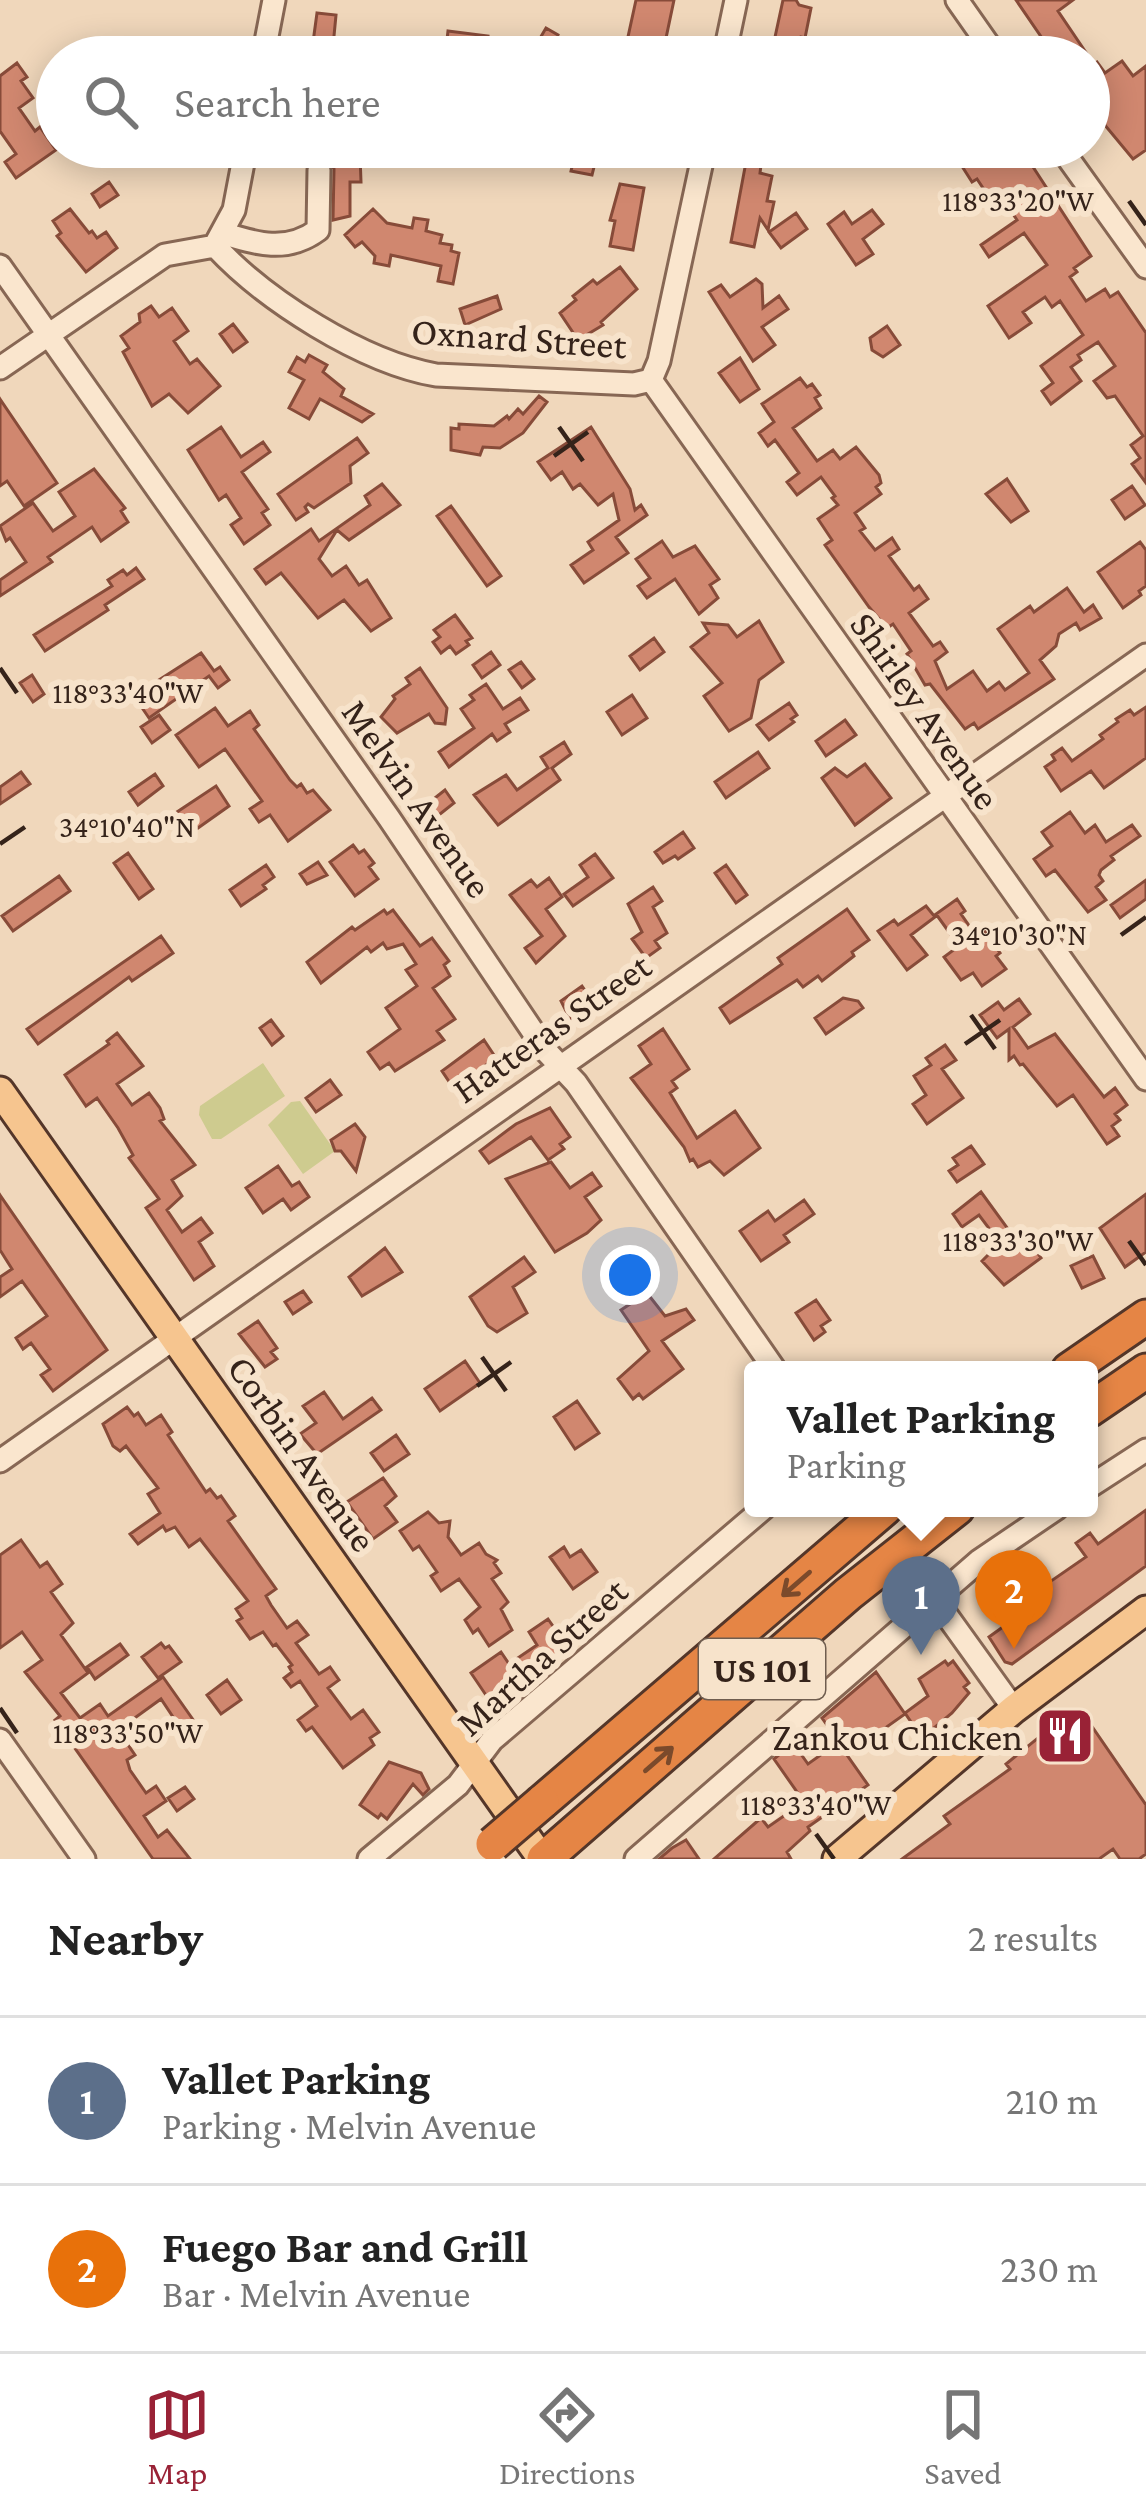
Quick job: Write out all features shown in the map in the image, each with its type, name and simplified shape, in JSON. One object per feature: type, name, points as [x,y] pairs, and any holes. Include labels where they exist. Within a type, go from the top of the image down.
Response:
[{"type":"highway","points":[[1082,1361],[1146,1316]]},
{"type":"highway","points":[[1098,1404],[1146,1372]]},
{"type":"highway","name":"US 101","points":[[484,1852],[874,1517]]},
{"type":"highway","name":"US 101","points":[[543,1859],[848,1594],[946,1517]]},
{"type":"main road","name":"Corbin Avenue","points":[[0,1090],[543,1859]]},
{"type":"main road","points":[[837,1859],[1014,1709],[1146,1610]]},
{"type":"street","points":[[267,36],[274,0]]},
{"type":"street","points":[[728,36],[736,0]]},
{"type":"street","points":[[957,0],[982,36]]},
{"type":"street","points":[[218,239],[234,210],[242,168]]},
{"type":"street","name":"Oxnard Street","points":[[218,239],[243,276],[268,295],[404,370],[634,384],[651,380],[659,361],[700,168]]},
{"type":"street","points":[[1075,168],[1146,267]]},
{"type":"street","points":[[0,368],[165,255],[218,239],[266,245],[305,239],[318,230],[319,170]]},
{"type":"street","name":"Melvin Avenue","points":[[0,266],[769,1361]]},
{"type":"street","name":"Shirley Avenue","points":[[651,380],[1146,1079]]},
{"type":"street","name":"Hatteras Street","points":[[0,1461],[1146,655]]},
{"type":"street","points":[[1098,1481],[1146,1450]]},
{"type":"street","name":"Martha Street","points":[[369,1859],[454,1787],[490,1742],[753,1517]]},
{"type":"street","points":[[635,1859],[993,1550],[1043,1517]]},
{"type":"street","points":[[935,1599],[1014,1709]]},
{"type":"street","points":[[0,1739],[84,1859]]},
{"type":"shaded area","points":[[263,1063],[285,1096],[221,1139],[212,1139],[199,1115],[200,1106]]},
{"type":"shaded area","points":[[300,1101],[335,1151],[303,1174],[268,1125],[291,1102]]},
{"type":"building","points":[[636,0],[674,0],[666,36],[628,36]]},
{"type":"building","points":[[783,0],[811,8],[805,36],[775,36]]},
{"type":"building","points":[[1016,0],[1073,0],[1058,11],[1075,36],[1041,36]]},
{"type":"building","points":[[317,13],[336,15],[334,36],[314,36]]},
{"type":"building","points":[[448,31],[488,36],[447,36]]},
{"type":"building","points":[[1122,61],[1133,76],[1146,66],[1146,150],[1133,159],[1110,131],[1110,69]]},
{"type":"building","points":[[17,63],[27,77],[21,81],[33,98],[19,108],[36,130],[36,164],[16,178],[5,162],[16,154],[0,131],[0,76]]},
{"type":"building","points":[[360,168],[361,182],[350,182],[350,216],[333,220],[334,169]]},
{"type":"building","points":[[572,168],[594,168],[592,175]]},
{"type":"building","points":[[745,168],[761,168],[760,173],[772,176],[767,201],[774,202],[768,230],[760,218],[754,247],[731,242]]},
{"type":"building","points":[[963,168],[1034,168],[1091,256],[1070,277],[1086,301],[1105,289],[1110,297],[1118,292],[1146,333],[1146,483],[1132,464],[1140,458],[1131,445],[1143,436],[1115,396],[1107,398],[1094,381],[1115,366],[1098,342],[1078,355],[1081,360],[1071,367],[1081,381],[1051,404],[1042,391],[1053,383],[1041,366],[1083,335],[1060,301],[1052,307],[1045,297],[1023,312],[1031,323],[1009,338],[988,306],[1047,265],[1024,233],[989,257],[981,245],[1017,220],[1000,195],[991,200],[977,179],[972,182]]},
{"type":"building","points":[[109,182],[118,195],[100,207],[92,194]]},
{"type":"building","points":[[620,184],[644,188],[633,250],[610,246],[615,221],[610,220]]},
{"type":"building","points":[[70,209],[89,233],[97,238],[106,232],[117,248],[86,272],[57,236],[61,233],[53,221]]},
{"type":"building","points":[[373,209],[387,223],[412,228],[414,218],[428,220],[426,231],[442,235],[440,243],[452,245],[451,251],[459,253],[453,284],[438,281],[441,266],[391,255],[389,266],[374,263],[375,256],[362,242],[355,247],[345,235]]},
{"type":"building","points":[[872,210],[883,224],[863,239],[873,254],[856,265],[828,224],[844,212],[852,224]]},
{"type":"building","points":[[796,213],[807,229],[781,248],[769,232]]},
{"type":"building","points":[[620,267],[637,289],[603,325],[578,340],[560,313],[593,280],[597,284]]},
{"type":"building","points":[[756,279],[762,284],[763,308],[779,296],[788,309],[762,327],[775,345],[753,361],[709,292],[721,285],[730,297]]},
{"type":"building","points":[[497,296],[501,309],[465,325],[460,309]]},
{"type":"building","points":[[151,306],[159,317],[172,308],[188,331],[174,341],[190,364],[197,359],[220,386],[188,413],[169,394],[152,406],[123,352],[129,348],[121,336]]},
{"type":"building","points":[[233,324],[247,342],[233,352],[220,334]]},
{"type":"building","points":[[887,326],[900,345],[883,357],[872,350],[870,338]]},
{"type":"building","points":[[309,355],[327,365],[323,372],[344,389],[341,396],[373,414],[362,422],[320,399],[309,419],[289,408],[304,380],[289,372],[297,357],[305,362]]},
{"type":"building","points":[[740,358],[759,389],[740,402],[719,373]]},
{"type":"building","points":[[800,378],[820,395],[815,398],[821,408],[793,428],[817,461],[833,450],[840,459],[856,447],[879,475],[881,483],[876,487],[881,494],[855,513],[865,528],[860,531],[875,550],[892,538],[899,549],[889,556],[914,590],[919,586],[928,599],[909,613],[933,646],[940,642],[947,652],[935,661],[947,689],[973,671],[987,691],[999,682],[1005,690],[1029,673],[998,629],[1030,606],[1034,612],[1067,588],[1084,612],[1093,605],[1101,618],[1080,630],[1076,623],[1059,634],[1056,646],[1040,660],[1054,679],[978,729],[974,723],[965,729],[930,684],[925,685],[893,624],[887,628],[825,545],[832,540],[818,519],[838,505],[835,496],[821,477],[797,495],[787,482],[799,473],[775,440],[768,446],[759,433],[774,422],[762,404]]},
{"type":"building","points":[[539,396],[547,402],[523,433],[500,448],[483,447],[480,455],[451,450],[451,428],[459,429],[459,424],[494,426],[518,409],[523,414]]},
{"type":"building","points":[[0,399],[57,483],[24,506],[7,481],[0,486]]},
{"type":"building","points":[[221,427],[241,457],[263,442],[270,452],[242,472],[268,509],[262,513],[270,525],[244,544],[231,525],[241,518],[226,495],[219,500],[188,450]]},
{"type":"building","points":[[591,427],[630,489],[635,510],[641,505],[647,515],[616,537],[628,553],[584,583],[571,565],[593,550],[588,542],[619,520],[613,494],[598,505],[580,484],[573,489],[562,472],[551,480],[538,462]]},
{"type":"building","points":[[357,438],[368,453],[350,466],[351,483],[314,508],[308,504],[308,512],[296,520],[278,494]]},
{"type":"building","points":[[94,469],[125,508],[121,511],[128,522],[101,541],[92,527],[48,557],[52,562],[0,596],[0,580],[26,562],[10,538],[6,541],[0,526],[33,503],[53,531],[75,516],[59,492]]},
{"type":"building","points":[[1007,479],[1028,511],[1011,522],[986,494]]},
{"type":"building","points":[[382,484],[400,505],[349,540],[337,530],[319,559],[332,576],[346,566],[359,585],[367,580],[391,618],[371,631],[344,600],[318,618],[281,573],[266,584],[255,569],[311,529],[319,541],[370,505],[365,496]]},
{"type":"building","points":[[1132,486],[1145,505],[1125,519],[1112,500]]},
{"type":"building","points":[[451,506],[501,576],[487,586],[437,516]]},
{"type":"building","points":[[662,541],[673,557],[695,546],[719,579],[710,585],[718,598],[699,614],[675,579],[647,598],[638,586],[650,578],[636,559]]},
{"type":"building","points":[[1140,542],[1146,550],[1146,586],[1123,608],[1098,572]]},
{"type":"building","points":[[136,568],[144,579],[105,605],[108,610],[45,651],[34,635],[112,586],[108,580],[123,570],[127,575]]},
{"type":"building","points":[[455,615],[472,638],[456,654],[450,646],[441,653],[433,642],[440,637],[434,630]]},
{"type":"building","points":[[759,621],[783,662],[759,680],[751,718],[729,731],[704,696],[722,683],[691,647],[709,633],[703,623],[728,625],[737,637]]},
{"type":"building","points":[[654,638],[664,652],[640,670],[630,656]]},
{"type":"building","points":[[491,652],[500,665],[482,678],[473,665]]},
{"type":"building","points":[[201,653],[214,671],[220,667],[229,680],[218,688],[209,676],[149,718],[134,696]]},
{"type":"building","points":[[521,662],[534,679],[522,688],[509,670]]},
{"type":"building","points":[[420,668],[447,708],[445,724],[435,723],[429,714],[397,733],[381,717],[393,696],[410,684],[406,678]]},
{"type":"building","points":[[32,675],[44,694],[33,702],[20,683]]},
{"type":"building","points":[[486,684],[503,709],[520,698],[528,710],[505,724],[510,732],[497,741],[492,734],[449,767],[439,752],[474,728],[461,709]]},
{"type":"building","points":[[632,695],[647,718],[622,735],[607,712]]},
{"type":"building","points":[[789,703],[797,715],[791,719],[794,722],[769,740],[757,725]]},
{"type":"building","points":[[1146,707],[1146,758],[1104,788],[1091,771],[1061,791],[1045,767],[1055,760],[1052,755],[1062,748],[1072,761],[1103,739],[1100,735],[1116,719]]},
{"type":"building","points":[[215,708],[228,726],[250,711],[259,725],[254,729],[290,780],[307,793],[313,790],[330,810],[288,841],[270,815],[259,822],[250,809],[262,801],[225,749],[199,767],[176,735]]},
{"type":"building","points":[[159,715],[170,730],[152,743],[141,727]]},
{"type":"building","points":[[845,720],[856,735],[826,756],[816,741]]},
{"type":"building","points":[[564,742],[571,754],[552,768],[560,780],[498,825],[474,795],[506,775],[517,790],[548,768],[541,757]]},
{"type":"building","points":[[758,752],[769,768],[726,798],[715,782]]},
{"type":"building","points":[[865,764],[891,798],[855,825],[822,778],[835,768],[847,777]]},
{"type":"building","points":[[21,772],[30,784],[0,804],[0,787]]},
{"type":"building","points":[[155,774],[163,786],[138,805],[129,792]]},
{"type":"building","points":[[216,786],[229,806],[198,828],[188,829],[177,812]]},
{"type":"building","points":[[445,790],[454,803],[435,818],[426,805]]},
{"type":"building","points":[[1070,812],[1085,833],[1095,825],[1106,842],[1132,825],[1140,836],[1111,856],[1114,860],[1101,870],[1103,881],[1096,887],[1106,900],[1088,912],[1055,870],[1046,876],[1034,859],[1052,846],[1042,832]]},
{"type":"building","points":[[683,832],[694,848],[663,863],[655,852]]},
{"type":"building","points":[[353,845],[374,863],[369,867],[378,879],[355,896],[330,862]]},
{"type":"building","points":[[128,853],[153,889],[139,899],[114,863]]},
{"type":"building","points":[[595,854],[613,878],[573,906],[564,894],[588,877],[580,865]]},
{"type":"building","points":[[318,862],[327,875],[307,884],[300,874]]},
{"type":"building","points":[[266,865],[274,877],[263,885],[266,889],[241,906],[230,890]]},
{"type":"building","points":[[726,865],[747,895],[736,903],[715,873]]},
{"type":"building","points":[[59,876],[70,891],[13,931],[2,916]]},
{"type":"building","points":[[549,878],[562,897],[546,909],[565,936],[536,963],[525,948],[542,936],[510,895],[531,880],[537,887]]},
{"type":"building","points":[[1146,880],[1146,899],[1120,918],[1111,905]]},
{"type":"building","points":[[653,887],[662,901],[653,907],[667,933],[655,941],[660,948],[646,958],[632,939],[642,932],[628,904]]},
{"type":"building","points":[[957,899],[975,934],[983,929],[1006,969],[982,986],[973,973],[961,980],[944,957],[959,946],[936,914]]},
{"type":"building","points":[[926,906],[935,917],[911,935],[927,955],[907,970],[878,931],[894,920],[898,925]]},
{"type":"building","points":[[847,909],[869,940],[852,952],[854,956],[822,981],[818,976],[803,987],[797,980],[730,1023],[720,1008],[782,964],[778,958]]},
{"type":"building","points":[[384,910],[387,914],[393,910],[420,946],[432,938],[449,961],[444,965],[450,976],[433,988],[455,1019],[437,1031],[444,1040],[395,1071],[389,1063],[380,1069],[368,1052],[400,1029],[386,1008],[417,986],[406,970],[416,964],[403,944],[387,949],[383,943],[371,952],[367,947],[321,983],[307,962],[352,927],[355,930]]},
{"type":"building","points":[[161,936],[173,953],[132,981],[129,977],[38,1044],[27,1029]]},
{"type":"building","points":[[582,986],[598,1009],[573,1025],[561,1001]]},
{"type":"building","points":[[843,998],[858,1001],[863,1008],[826,1034],[815,1018]]},
{"type":"building","points":[[1019,999],[1030,1014],[1013,1027],[1028,1048],[1055,1034],[1104,1097],[1115,1088],[1127,1105],[1115,1114],[1120,1120],[1112,1126],[1119,1136],[1107,1144],[1073,1095],[1057,1106],[1023,1064],[1014,1056],[1009,1060],[1009,1029],[997,1038],[980,1015],[998,1002],[1004,1010]]},
{"type":"building","points":[[271,1020],[283,1036],[272,1045],[260,1028]]},
{"type":"building","points":[[663,1029],[689,1069],[672,1081],[677,1088],[670,1093],[697,1138],[735,1111],[760,1148],[724,1175],[710,1161],[698,1167],[690,1161],[631,1078],[651,1064],[639,1046]]},
{"type":"building","points":[[117,1033],[143,1066],[117,1084],[132,1105],[149,1093],[160,1108],[164,1119],[160,1121],[195,1165],[172,1180],[182,1196],[167,1210],[182,1232],[201,1218],[212,1233],[199,1242],[214,1266],[194,1280],[146,1208],[159,1199],[129,1158],[133,1155],[118,1128],[97,1098],[86,1106],[65,1075]]},
{"type":"building","points":[[484,1040],[496,1058],[486,1065],[495,1082],[464,1104],[442,1071]]},
{"type":"building","points":[[945,1045],[956,1060],[942,1069],[963,1098],[927,1124],[913,1104],[926,1095],[914,1076],[931,1065],[926,1058]]},
{"type":"building","points":[[330,1080],[341,1095],[316,1112],[306,1098]]},
{"type":"building","points":[[550,1108],[570,1137],[560,1144],[564,1149],[548,1160],[531,1137],[489,1163],[480,1151],[516,1124]]},
{"type":"building","points":[[355,1124],[365,1137],[356,1171],[341,1151],[335,1151],[331,1140]]},
{"type":"building","points":[[971,1146],[984,1164],[957,1182],[949,1171],[958,1165],[953,1158]]},
{"type":"building","points":[[551,1162],[570,1188],[592,1173],[601,1186],[585,1197],[601,1220],[555,1252],[506,1179]]},
{"type":"building","points":[[278,1166],[292,1186],[299,1182],[309,1197],[291,1210],[283,1199],[263,1213],[246,1188]]},
{"type":"building","points":[[981,1192],[1024,1251],[1032,1245],[1041,1258],[1004,1285],[982,1261],[996,1247],[997,1239],[979,1215],[962,1227],[953,1214]]},
{"type":"building","points":[[1146,1194],[1146,1252],[1125,1267],[1100,1228]]},
{"type":"building","points":[[0,1195],[107,1350],[53,1391],[41,1375],[50,1369],[31,1343],[23,1349],[16,1338],[47,1316],[22,1281],[0,1297],[0,1277],[12,1269],[0,1250]]},
{"type":"building","points":[[804,1200],[814,1214],[784,1235],[789,1242],[761,1261],[740,1231],[768,1211],[775,1221]]},
{"type":"building","points":[[385,1248],[402,1272],[362,1296],[349,1277]]},
{"type":"building","points":[[1093,1256],[1104,1278],[1082,1288],[1071,1266]]},
{"type":"building","points":[[524,1257],[535,1272],[513,1287],[527,1313],[497,1332],[470,1297]]},
{"type":"building","points":[[303,1291],[311,1302],[293,1314],[285,1302]]},
{"type":"building","points":[[647,1293],[665,1316],[686,1309],[694,1320],[662,1341],[683,1369],[643,1399],[639,1394],[633,1399],[618,1379],[649,1351],[621,1310]]},
{"type":"building","points":[[816,1300],[830,1320],[814,1340],[796,1313]]},
{"type":"building","points":[[258,1321],[277,1348],[271,1352],[277,1359],[265,1367],[239,1334]]},
{"type":"building","points":[[465,1361],[480,1383],[440,1411],[425,1389]]},
{"type":"building","points":[[324,1392],[343,1419],[372,1398],[381,1410],[317,1454],[300,1434],[316,1423],[303,1406]]},
{"type":"building","points":[[577,1401],[599,1433],[575,1449],[554,1417]]},
{"type":"building","points":[[127,1407],[146,1425],[161,1415],[172,1432],[168,1435],[206,1492],[210,1489],[217,1498],[221,1496],[235,1516],[228,1521],[276,1589],[266,1596],[271,1605],[287,1628],[297,1621],[308,1635],[296,1643],[319,1674],[330,1667],[339,1680],[328,1688],[351,1719],[363,1710],[379,1732],[370,1738],[374,1745],[343,1768],[312,1727],[306,1731],[298,1720],[317,1706],[300,1681],[291,1687],[284,1678],[292,1672],[292,1665],[276,1644],[263,1632],[250,1639],[237,1621],[242,1618],[236,1609],[248,1601],[200,1539],[189,1547],[175,1527],[166,1531],[163,1526],[138,1544],[130,1534],[160,1513],[148,1494],[158,1488],[126,1446],[120,1451],[113,1446],[103,1424]]},
{"type":"building","points":[[396,1435],[409,1454],[384,1471],[371,1453]]},
{"type":"building","points":[[383,1478],[396,1496],[385,1506],[397,1522],[373,1539],[347,1502]]},
{"type":"building","points":[[1146,1510],[1146,1566],[1012,1664],[1005,1662],[989,1637],[1014,1619],[1012,1608],[1086,1557],[1076,1543],[1090,1533],[1098,1544]]},
{"type":"building","points":[[428,1512],[439,1523],[450,1521],[448,1537],[461,1555],[479,1543],[497,1560],[494,1563],[501,1573],[492,1579],[508,1602],[501,1609],[512,1630],[489,1646],[465,1620],[480,1607],[459,1579],[441,1591],[431,1576],[437,1572],[419,1546],[413,1550],[400,1531]]},
{"type":"building","points":[[21,1540],[40,1567],[47,1562],[62,1584],[51,1592],[73,1623],[61,1635],[88,1673],[61,1693],[80,1718],[100,1704],[108,1716],[163,1677],[194,1721],[181,1729],[161,1699],[118,1730],[135,1755],[127,1760],[130,1770],[146,1793],[156,1786],[166,1801],[144,1816],[158,1837],[167,1830],[190,1859],[153,1859],[55,1720],[60,1716],[25,1672],[42,1660],[22,1632],[0,1648],[0,1555]]},
{"type":"building","points":[[564,1547],[570,1557],[581,1550],[597,1572],[573,1589],[550,1557]]},
{"type":"building","points":[[548,1619],[569,1649],[492,1704],[471,1673],[501,1652],[509,1664],[537,1645],[529,1632]]},
{"type":"building","points":[[161,1643],[181,1662],[158,1678],[142,1657]]},
{"type":"building","points":[[120,1644],[128,1655],[95,1679],[87,1667]]},
{"type":"building","points":[[945,1661],[948,1665],[953,1661],[969,1683],[964,1687],[969,1693],[922,1738],[905,1713],[928,1696],[919,1679]]},
{"type":"building","points":[[876,1672],[905,1714],[847,1755],[868,1785],[808,1827],[810,1831],[787,1852],[791,1859],[714,1859],[761,1818],[768,1827],[804,1802],[774,1759],[793,1743],[808,1764],[839,1742],[822,1718]]},
{"type":"building","points":[[227,1680],[241,1700],[221,1714],[207,1695]]},
{"type":"building","points":[[1070,1712],[1082,1712],[1146,1805],[1146,1854],[1120,1859],[1113,1849],[1099,1859],[902,1859],[950,1824],[944,1816],[1010,1769],[1006,1764]]},
{"type":"building","points":[[389,1762],[421,1773],[429,1789],[423,1795],[413,1784],[387,1819],[381,1814],[378,1818],[360,1805]]},
{"type":"building","points":[[185,1787],[194,1799],[177,1811],[168,1798]]},
{"type":"building","points":[[686,1840],[699,1859],[659,1859],[672,1848]]},
{"type":"place","name":"Fuego Bar and Grill","points":[[1014,1649]]},
{"type":"place","name":"Vallet Parking","points":[[921,1655]]},
{"type":"place","name":"Zankou Chicken","points":[[1065,1736]]}]
